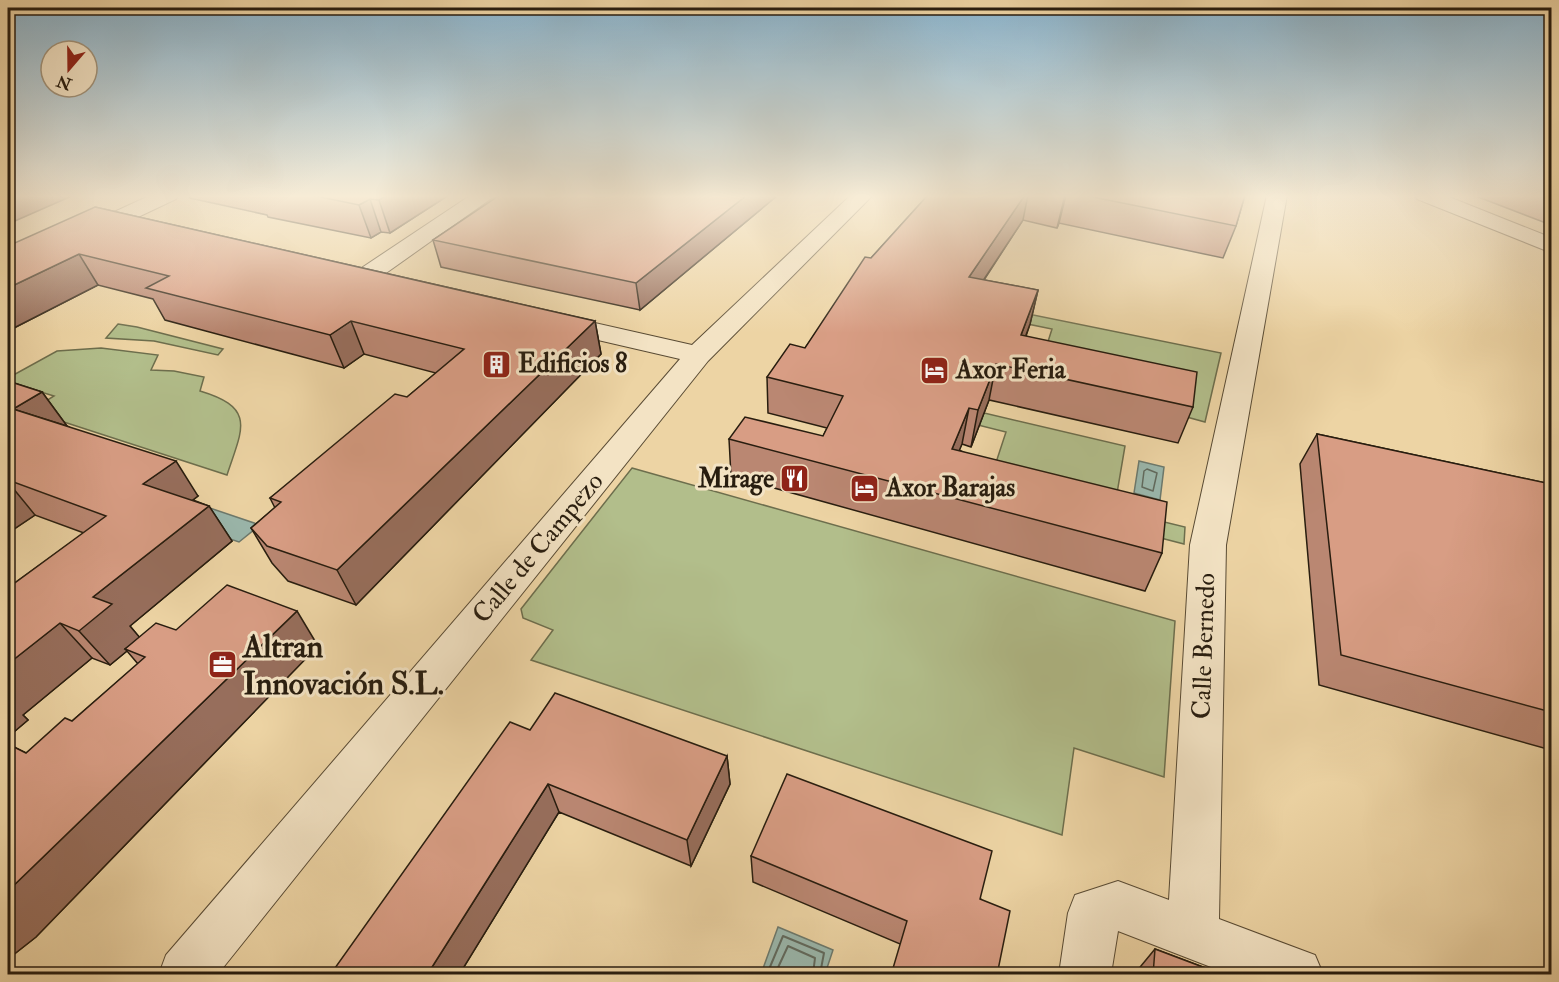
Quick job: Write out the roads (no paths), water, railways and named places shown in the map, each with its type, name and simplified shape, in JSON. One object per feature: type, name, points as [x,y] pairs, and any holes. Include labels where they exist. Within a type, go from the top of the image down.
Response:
[{"type":"street","points":[[8,270],[72,241]]},
{"type":"street","points":[[392,285],[352,276],[410,241]]},
{"type":"street","name":"Calle de Campezo","points":[[185,975],[698,355],[816,241]]},
{"type":"street","name":"Calle Bernedo","points":[[1192,936],[1208,545],[1268,241]]},
{"type":"street","points":[[529,316],[698,355]]},
{"type":"street","points":[[1085,975],[1093,913],[1118,906],[1296,975]]},
{"type":"water","points":[[1139,461],[1164,467],[1160,500],[1134,493]]},
{"type":"water","points":[[201,505],[260,525],[239,542],[179,522]]},
{"type":"water","points":[[778,927],[833,950],[825,974],[761,974]]},
{"type":"place","name":"Edificios 8","points":[[497,364]]},
{"type":"place","name":"Axor Feria","points":[[935,370]]},
{"type":"place","name":"Mirage","points":[[795,479]]},
{"type":"place","name":"Axor Barajas","points":[[865,488]]},
{"type":"place","name":"Altran Innovación S.L.","points":[[222,665]]}]
